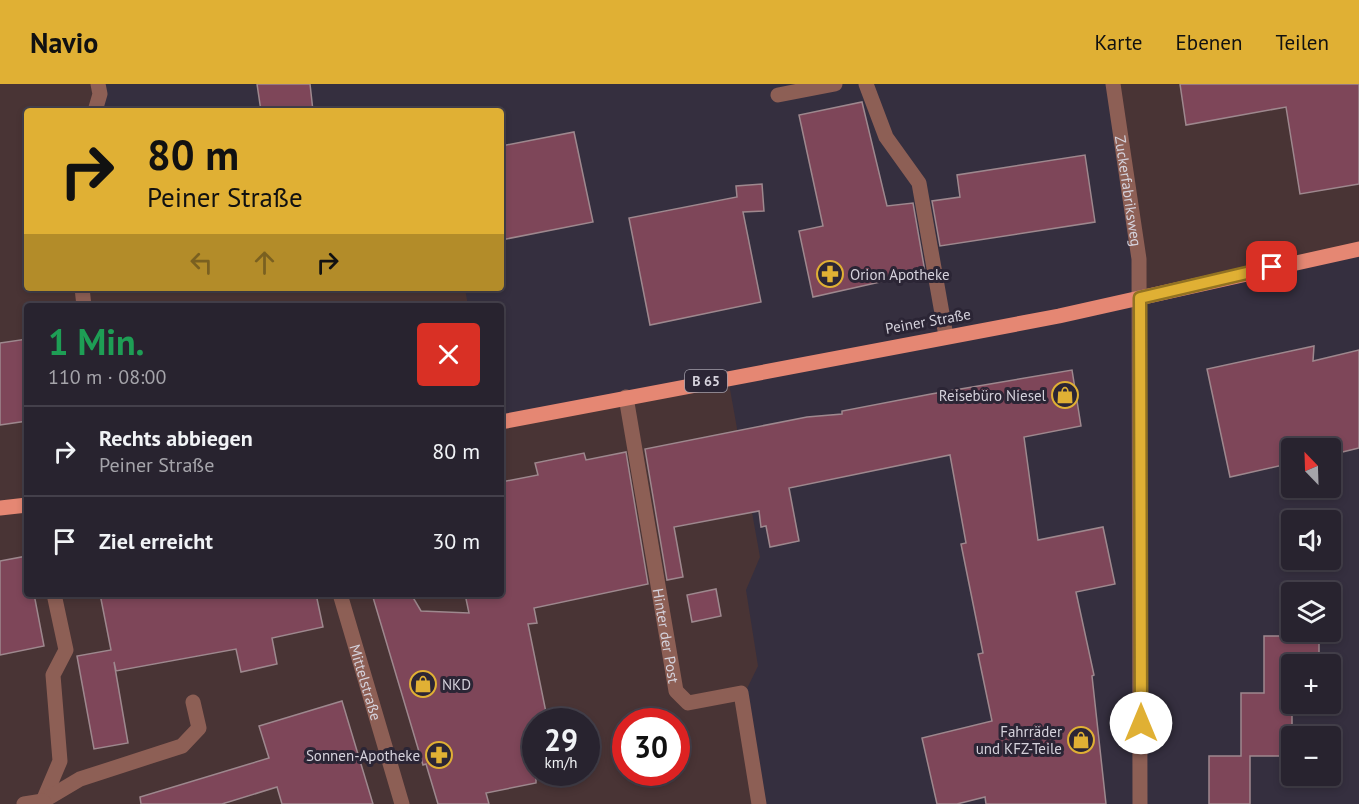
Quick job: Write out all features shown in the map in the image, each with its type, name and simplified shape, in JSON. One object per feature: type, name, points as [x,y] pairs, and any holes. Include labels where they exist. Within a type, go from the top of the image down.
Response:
[{"type":"main road","name":"Peiner Straße","points":[[504,421],[1140,298],[1359,249]]},
{"type":"main road","points":[[0,508],[24,505]]},
{"type":"street","points":[[97,108],[100,94],[99,84]]},
{"type":"street","points":[[778,95],[835,84]]},
{"type":"street","points":[[866,84],[886,137],[919,183],[946,336]]},
{"type":"street","name":"Zuckerfabriksweg","points":[[1113,84],[1137,245],[1140,298],[1140,804]]},
{"type":"street","name":"Hinter der Post","points":[[626,397],[676,691],[688,703],[741,693],[759,804]]},
{"type":"street","points":[[44,802],[60,761],[53,675],[66,650],[55,597]]},
{"type":"street","name":"Mittelstraße","points":[[341,597],[402,804]]},
{"type":"street","points":[[24,804],[44,802],[80,779],[182,746],[199,728],[193,702]]},
{"type":"shaded area","points":[[0,84],[100,84],[97,108],[24,108],[24,291],[466,291],[468,303],[24,303],[24,597],[504,597],[504,421],[728,378],[760,557],[746,590],[758,666],[742,699],[759,804],[0,804]]},
{"type":"shaded area","points":[[1117,84],[1359,84],[1359,254],[1143,298]]},
{"type":"building","points":[[257,84],[310,84],[313,108],[261,108]]},
{"type":"building","points":[[1180,84],[1359,84],[1359,184],[1300,194],[1286,107],[1186,125]]},
{"type":"building","points":[[862,102],[887,206],[913,203],[925,272],[813,297],[799,231],[823,226],[799,115]]},
{"type":"building","points":[[574,132],[593,222],[504,239],[504,145]]},
{"type":"building","points":[[1085,155],[1095,222],[940,246],[932,201],[960,197],[957,175]]},
{"type":"building","points":[[762,184],[764,211],[743,212],[761,302],[650,325],[629,218],[737,197],[736,186]]},
{"type":"building","points":[[24,339],[24,421],[0,425],[0,343]]},
{"type":"building","points":[[1314,346],[1313,361],[1359,350],[1359,448],[1341,452],[1341,438],[1281,438],[1281,465],[1230,477],[1207,369]]},
{"type":"building","points":[[1072,370],[1081,426],[1024,437],[1038,540],[1103,527],[1115,584],[1076,592],[1094,675],[1092,676],[1106,804],[986,804],[985,797],[957,804],[937,804],[922,738],[992,721],[978,654],[983,653],[961,544],[966,543],[950,455],[789,488],[799,541],[770,547],[766,526],[761,527],[759,511],[674,527],[683,577],[667,580],[645,449],[807,417],[842,414],[842,411],[931,394]]},
{"type":"building","points":[[626,452],[648,584],[534,608],[537,623],[528,624],[545,708],[522,708],[522,786],[486,793],[489,804],[438,804],[426,764],[423,765],[373,597],[413,597],[421,611],[469,613],[466,597],[504,597],[504,481],[538,475],[535,463],[584,453],[586,460]]},
{"type":"building","points":[[24,557],[24,597],[35,597],[44,646],[0,655],[0,561]]},
{"type":"building","points":[[716,589],[721,616],[692,622],[687,595]]},
{"type":"building","points":[[101,597],[317,597],[323,627],[272,638],[277,664],[241,672],[236,649],[116,671],[114,662],[128,743],[94,749],[77,656],[111,650]]},
{"type":"building","points":[[1264,636],[1281,636],[1281,642],[1319,642],[1319,654],[1281,654],[1281,714],[1292,714],[1292,726],[1281,726],[1281,756],[1250,756],[1250,804],[1209,804],[1209,756],[1241,756],[1241,693],[1264,693]]},
{"type":"building","points":[[342,701],[373,804],[282,804],[277,787],[222,804],[141,804],[140,797],[269,758],[259,726]]},
{"type":"place","name":"Orion Apotheke","points":[[830,274]]},
{"type":"place","name":"Reisebüro Niesel","points":[[1065,395]]},
{"type":"place","name":"NKD","points":[[423,684]]},
{"type":"place","name":"Fahrräder und KFZ-Teile","points":[[1081,740]]},
{"type":"place","name":"Sonnen-Apotheke","points":[[439,755]]},
{"type":"route","points":[[1141,723],[1140,298],[1272,267]]}]
